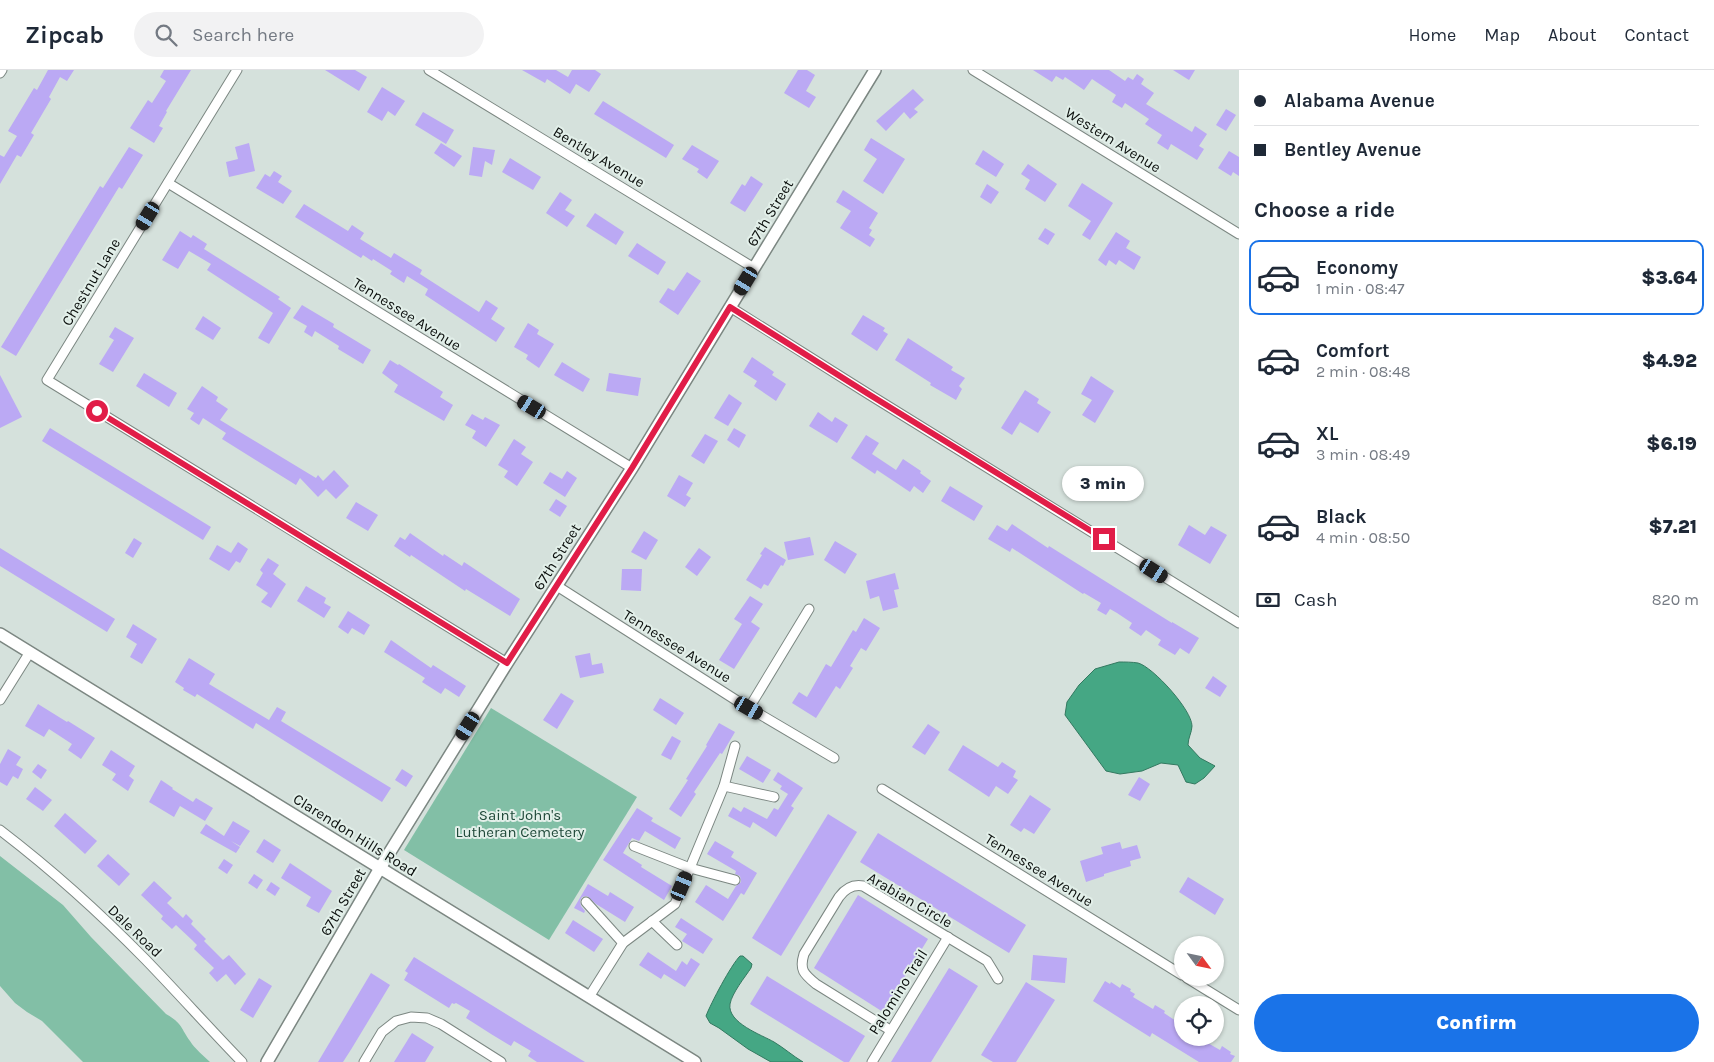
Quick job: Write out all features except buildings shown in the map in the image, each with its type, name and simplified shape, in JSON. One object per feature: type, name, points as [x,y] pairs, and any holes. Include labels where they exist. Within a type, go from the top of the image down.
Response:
[{"type":"street","name":"Chestnut Lane","points":[[237,70],[47,380],[507,663]]},
{"type":"street","name":"Bentley Avenue","points":[[429,70],[754,268]]},
{"type":"street","name":"67th Street","points":[[267,1062],[380,868],[507,663],[632,468],[874,70]]},
{"type":"street","name":"Western Avenue","points":[[973,70],[1239,234]]},
{"type":"street","name":"Tennessee Avenue","points":[[168,183],[632,468]]},
{"type":"street","points":[[730,307],[1239,623]]},
{"type":"street","name":"Tennessee Avenue","points":[[557,586],[749,708],[834,758]]},
{"type":"street","points":[[749,708],[808,609]]},
{"type":"street","name":"Clarendon Hills Road","points":[[0,634],[695,1062]]},
{"type":"street","points":[[0,700],[30,652]]},
{"type":"street","points":[[589,997],[623,943],[675,904],[724,786],[735,746]]},
{"type":"street","points":[[724,786],[774,797]]},
{"type":"street","name":"Tennessee Avenue","points":[[882,789],[1174,970]]},
{"type":"street","name":"Dale Road","points":[[0,830],[40,862],[110,925],[144,958],[242,1062]]},
{"type":"street","points":[[634,846],[690,868],[735,880]]},
{"type":"street","name":"Arabian Circle","points":[[890,1030],[816,984],[802,970],[801,963],[804,954],[844,890],[851,886],[863,886],[948,937],[987,962],[998,979]]},
{"type":"street","points":[[586,902],[623,943]]},
{"type":"street","points":[[652,921],[677,945]]},
{"type":"street","name":"Palomino Trail","points":[[872,1062],[948,937]]},
{"type":"street","points":[[1200,986],[1239,1010]]},
{"type":"street","points":[[364,1062],[382,1032],[396,1021],[411,1017],[427,1018],[441,1024],[501,1062]]},
{"type":"green space","name":"Saint John's Lutheran Cemetery","points":[[491,708],[637,797],[549,940],[404,850]]},
{"type":"green space","points":[[0,856],[63,905],[91,937],[166,1014],[178,1023],[194,1047],[210,1062],[83,1062],[42,1021],[15,1003],[0,986]]},
{"type":"shaded area","points":[[1119,662],[1138,663],[1145,666],[1162,680],[1179,700],[1186,710],[1192,726],[1188,745],[1200,758],[1215,766],[1204,778],[1195,784],[1186,782],[1178,765],[1161,763],[1142,771],[1120,774],[1106,771],[1065,715],[1067,702],[1079,685],[1095,669]]},
{"type":"shaded area","points":[[740,956],[743,956],[752,964],[731,1000],[731,1011],[734,1017],[746,1028],[774,1042],[803,1062],[771,1062],[710,1023],[706,1016]]},
{"type":"route","points":[[97,411],[507,663],[632,468],[730,307],[1104,539]]}]
